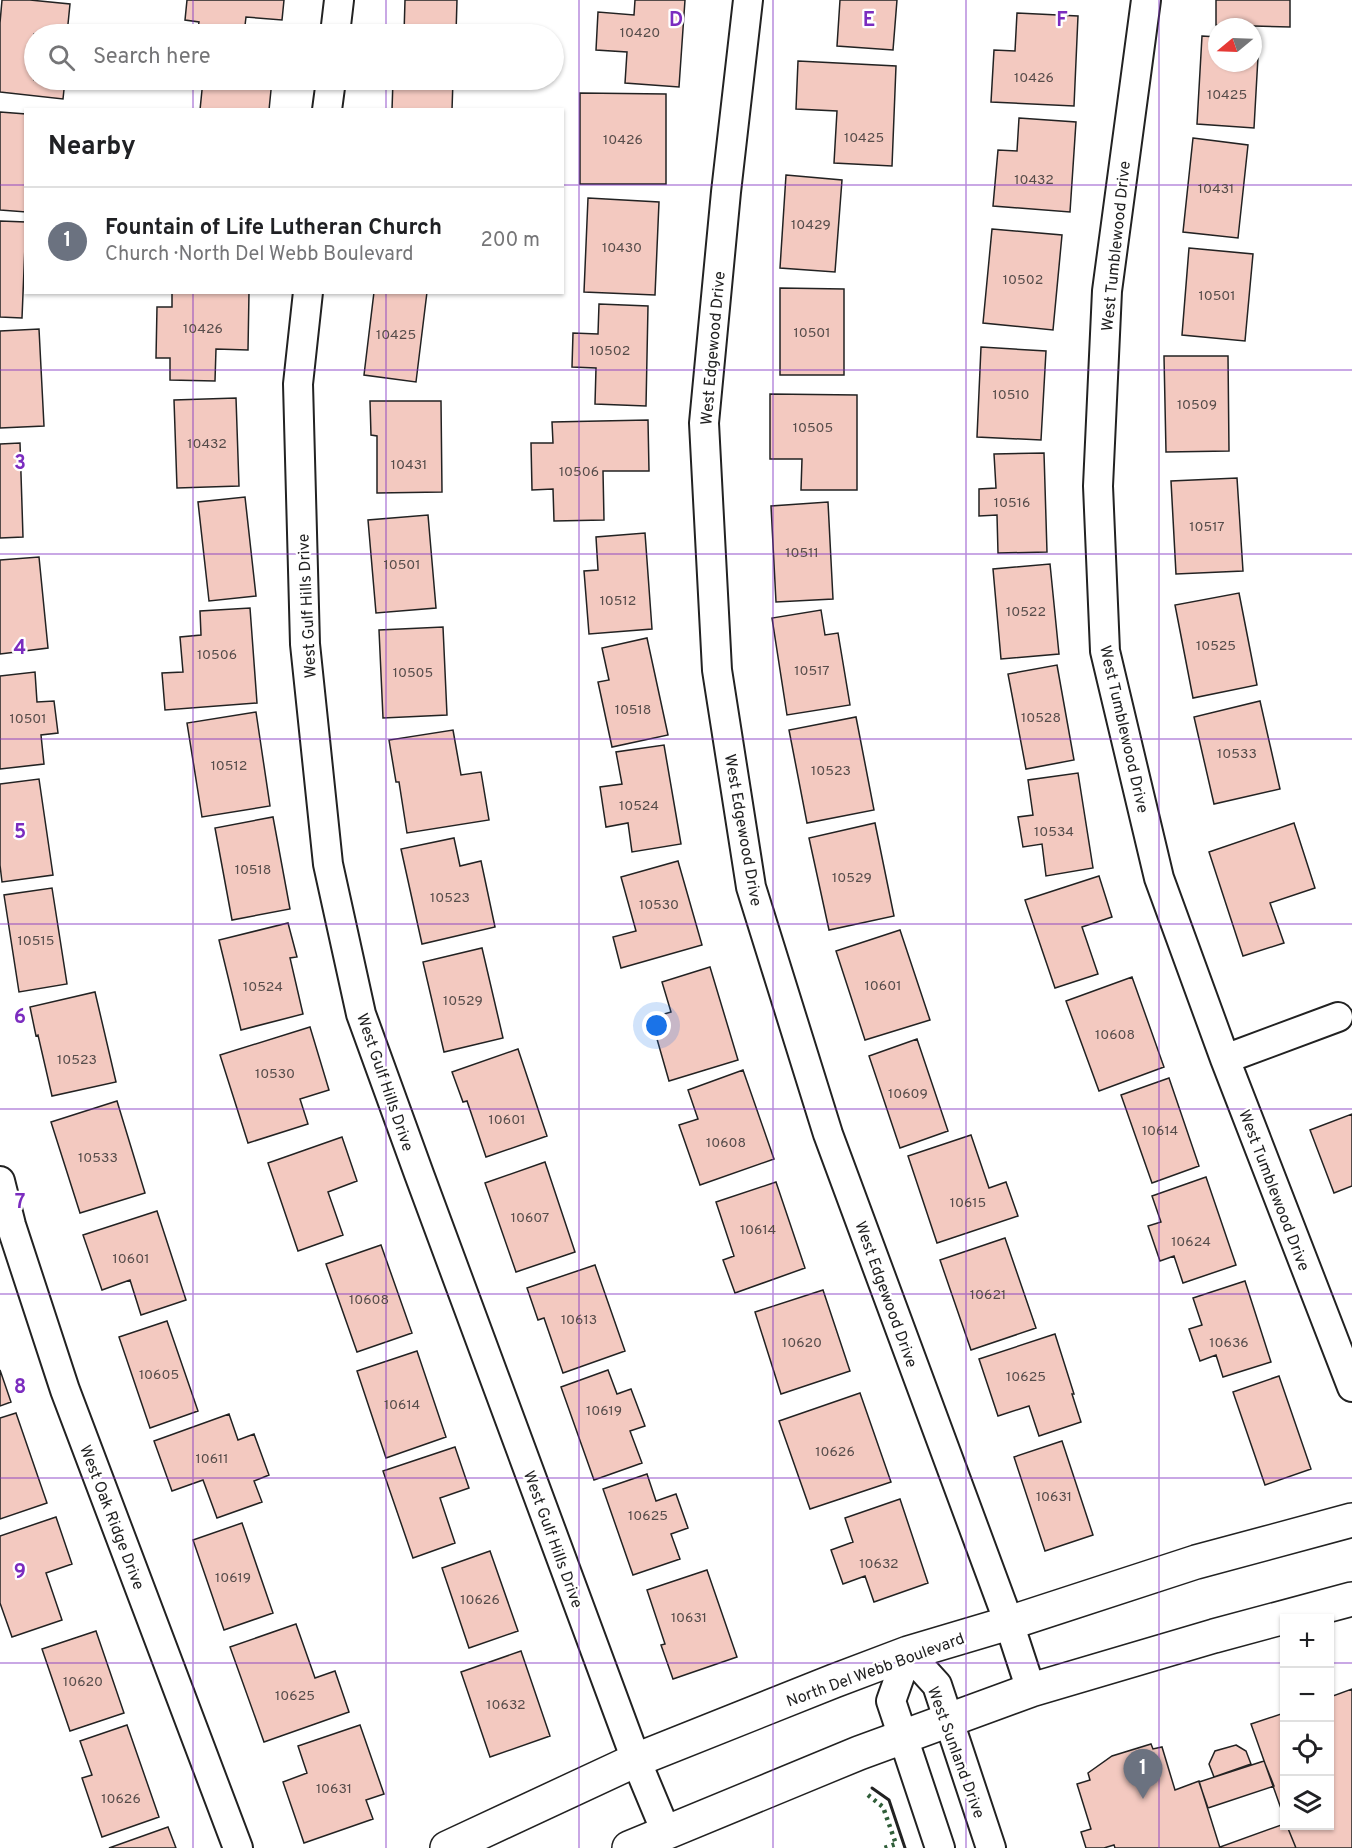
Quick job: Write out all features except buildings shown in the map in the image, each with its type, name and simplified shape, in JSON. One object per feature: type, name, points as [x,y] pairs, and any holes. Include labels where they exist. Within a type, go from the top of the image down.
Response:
[{"type":"street","points":[[336,24],[339,0]]},
{"type":"street","name":"West Edgewood Drive","points":[[748,0],[704,423],[717,670],[751,888],[828,1134],[1010,1623],[1031,1690]]},
{"type":"street","name":"West Tumblewood Drive","points":[[1146,0],[1107,291],[1098,486],[1105,651],[1159,878],[1225,1059],[1352,1387]]},
{"type":"street","points":[[327,108],[330,90]]},
{"type":"street","name":"West Gulf Hills Drive","points":[[308,294],[298,384],[305,644],[328,864],[361,1014],[636,1760],[666,1832]]},
{"type":"street","points":[[1225,1059],[1338,1017]]},
{"type":"street","name":"West Oak Ridge Drive","points":[[0,1181],[11,1225],[65,1390],[238,1848]]},
{"type":"street","name":"North Del Webb Boulevard","points":[[447,1848],[636,1760],[908,1653],[1010,1623],[1196,1562],[1352,1520]]},
{"type":"street","points":[[629,1848],[859,1753],[1031,1690],[1214,1636],[1352,1599]]},
{"type":"street","points":[[908,1653],[891,1701],[940,1848]]},
{"type":"street","name":"West Sunland Drive","points":[[908,1653],[937,1685],[991,1848]]},
{"type":"hedge","points":[[868,1795],[883,1807],[896,1844],[884,1848]]},
{"type":"wall","points":[[872,1788],[889,1800],[905,1848]]},
{"type":"place","name":"Fountain of Life Lutheran Church","points":[[1143,1799]]}]
